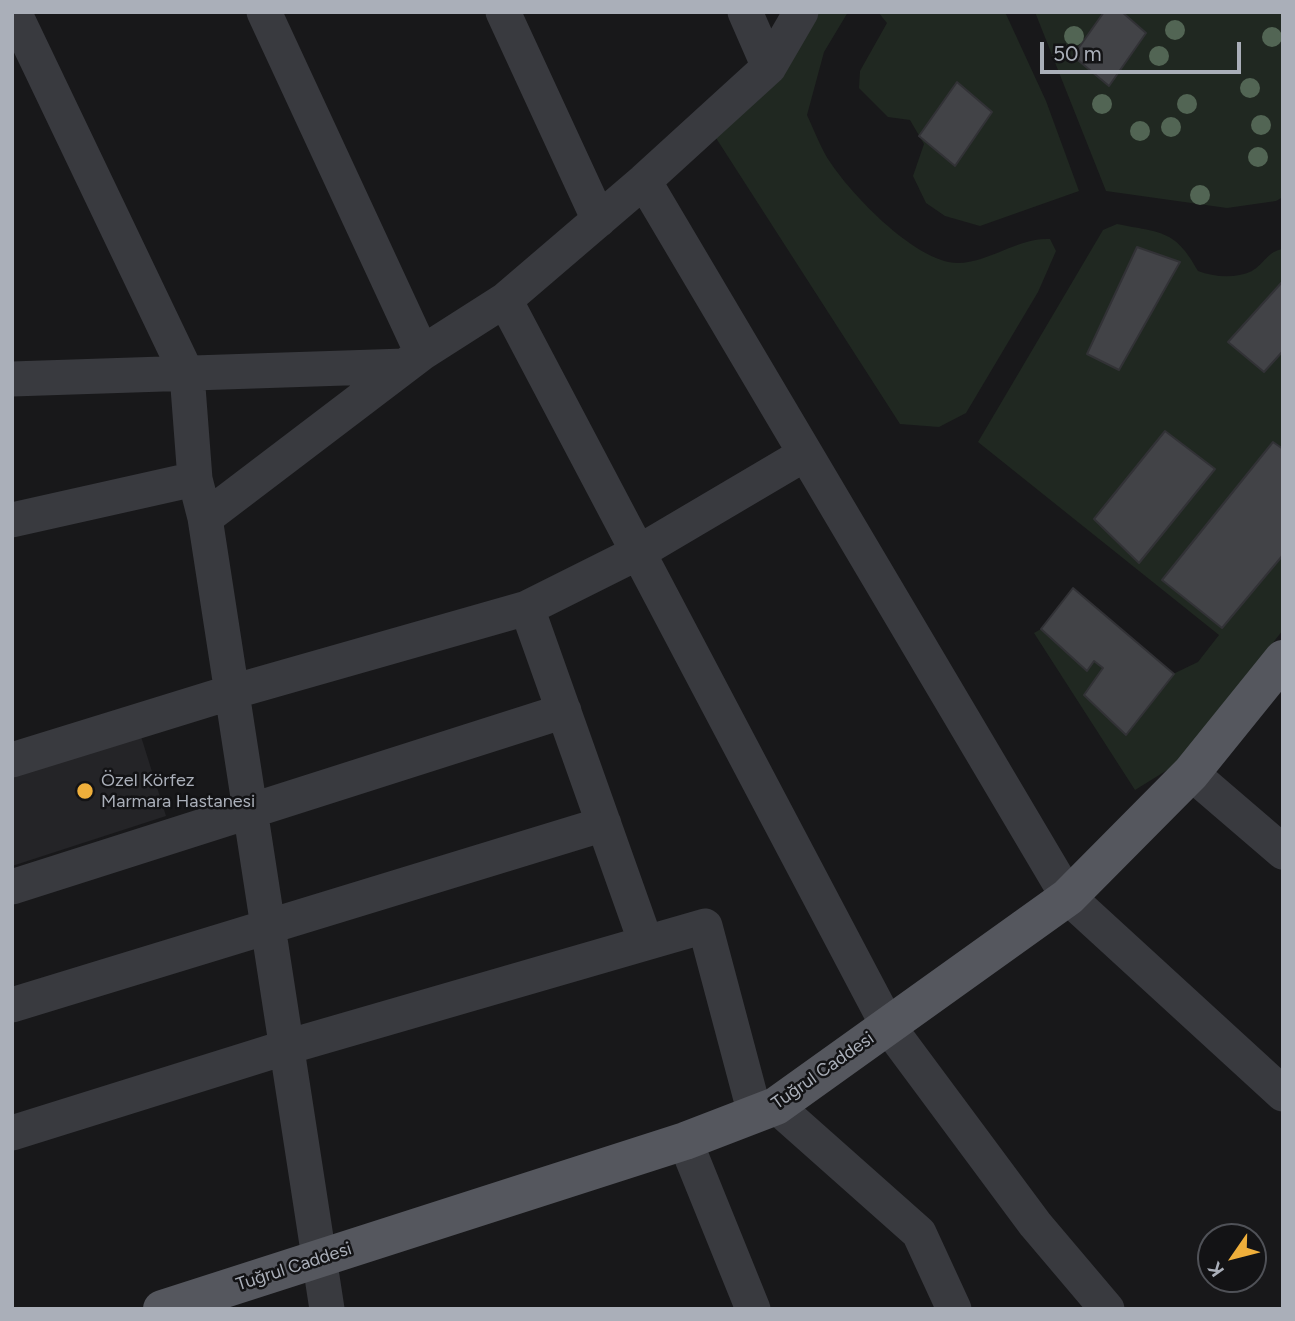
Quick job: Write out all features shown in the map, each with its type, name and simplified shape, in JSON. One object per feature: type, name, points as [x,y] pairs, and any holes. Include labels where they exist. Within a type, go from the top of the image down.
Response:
[{"type":"main road","name":"Tuğrul Caddesi","points":[[162,1309],[685,1141],[766,1110],[1068,897],[1191,773],[1280,669]]},
{"type":"street","points":[[14,12],[187,374],[195,479],[205,517],[327,1309]]},
{"type":"street","points":[[264,12],[414,360]]},
{"type":"street","points":[[503,12],[599,220]]},
{"type":"street","points":[[745,12],[769,67]]},
{"type":"street","points":[[205,517],[414,360],[505,300],[644,181],[769,67],[801,12]]},
{"type":"street","points":[[644,181],[1068,897],[1283,1094]]},
{"type":"street","points":[[505,300],[888,1026],[1035,1224],[1107,1309]]},
{"type":"street","points":[[12,379],[187,374],[414,360]]},
{"type":"street","points":[[12,760],[232,692],[527,608],[639,552],[805,453]]},
{"type":"street","points":[[12,520],[195,479]]},
{"type":"street","points":[[527,608],[646,943]]},
{"type":"street","points":[[12,887],[564,711]]},
{"type":"street","points":[[1191,773],[1283,852]]},
{"type":"street","points":[[12,1005],[604,824]]},
{"type":"street","points":[[12,1133],[287,1048],[705,926],[766,1110],[919,1233],[954,1309]]},
{"type":"street","points":[[685,1141],[753,1309]]},
{"type":"shaded area","points":[[801,12],[848,12],[824,52],[807,115],[822,149],[835,169],[883,222],[922,251],[941,260],[958,263],[982,259],[1038,239],[1050,239],[1056,251],[1038,292],[966,413],[939,427],[900,424],[707,124]]},
{"type":"shaded area","points":[[878,12],[1005,12],[1046,101],[1079,191],[980,226],[945,216],[926,203],[913,176],[924,144],[910,120],[888,117],[859,88],[860,71],[887,23]]},
{"type":"shaded area","points":[[1035,12],[1283,12],[1283,197],[1276,201],[1227,208],[1106,191]]},
{"type":"shaded area","points":[[1117,224],[1165,235],[1182,247],[1198,271],[1211,275],[1232,276],[1252,271],[1274,252],[1283,249],[1283,630],[1177,764],[1135,790],[1034,633],[1041,629],[1087,671],[1094,661],[1103,668],[1085,695],[1175,673],[1198,662],[1219,635],[978,442],[1103,230]]},
{"type":"shaded area","name":"Özel Körfez Marmara Hastanesi","points":[[138,727],[166,816],[12,866],[12,767]]},
{"type":"building","points":[[1104,12],[1122,12],[1146,33],[1109,86],[1073,56]]},
{"type":"building","points":[[957,82],[992,112],[955,166],[919,136]]},
{"type":"building","points":[[1137,247],[1180,262],[1119,370],[1087,354]]},
{"type":"building","points":[[1283,281],[1283,351],[1264,372],[1228,342]]},
{"type":"building","points":[[1165,431],[1215,469],[1139,563],[1094,519]]},
{"type":"building","points":[[1273,442],[1283,449],[1283,555],[1222,628],[1162,580]]},
{"type":"building","points":[[1073,588],[1174,674],[1126,735],[1084,695],[1103,668],[1094,661],[1087,671],[1041,629]]},
{"type":"place","name":"Özel Körfez Marmara Hastanesi","points":[[85,791]]}]
